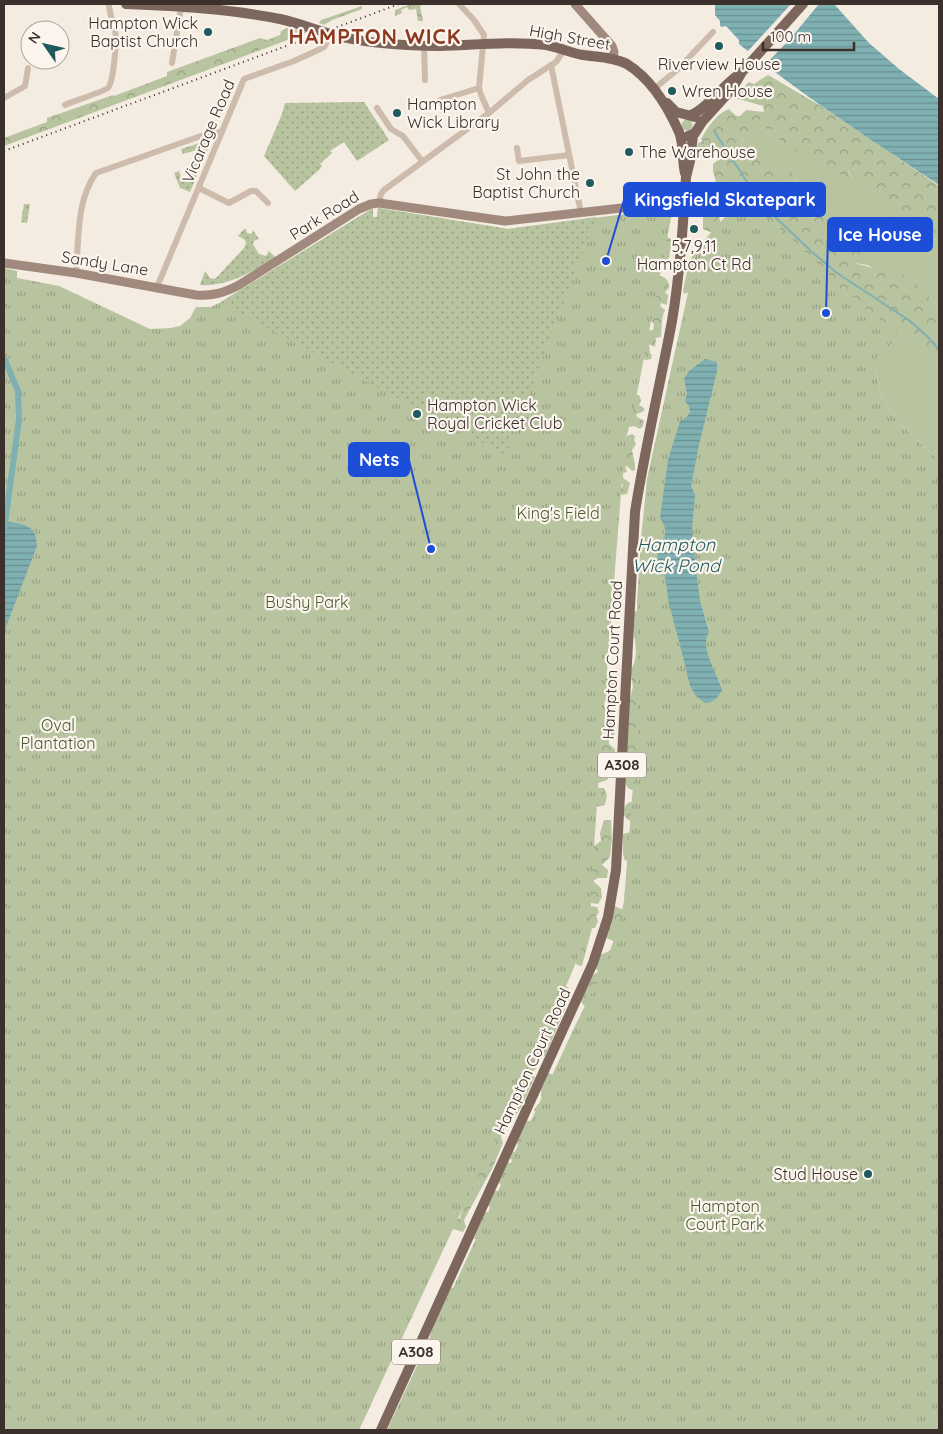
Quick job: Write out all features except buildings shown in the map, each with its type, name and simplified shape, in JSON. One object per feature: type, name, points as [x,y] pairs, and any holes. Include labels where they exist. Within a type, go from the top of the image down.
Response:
[{"type":"main road","name":"High Street","points":[[126,4],[242,8],[331,34],[379,43],[424,46],[484,44],[546,46],[582,55],[612,59],[629,66],[674,110],[687,114]]},
{"type":"main road","points":[[575,4],[612,46],[614,52],[612,59]]},
{"type":"main road","points":[[727,88],[718,104],[696,131],[687,136],[677,129],[678,119],[700,110],[727,88],[803,4]]},
{"type":"main road","name":"High Street","points":[[657,93],[677,129]]},
{"type":"main road","points":[[687,114],[697,120],[696,131]]},
{"type":"main road","name":"Hampton Court Road","points":[[677,129],[686,177]]},
{"type":"main road","name":"Hampton Court Road","points":[[381,1430],[593,963],[608,917],[616,870],[635,512],[672,321],[678,281],[686,177],[696,131]]},
{"type":"main road","points":[[379,203],[505,221],[684,201]]},
{"type":"main road","name":"Park Road","points":[[201,295],[212,296],[226,292],[281,260],[359,209],[366,205],[379,203]]},
{"type":"main road","name":"Sandy Lane","points":[[4,263],[157,286],[201,295]]},
{"type":"street","points":[[64,105],[108,88],[111,81],[116,41],[109,4]]},
{"type":"street","points":[[459,4],[484,35],[480,88],[489,113]]},
{"type":"street","points":[[172,64],[181,6]]},
{"type":"street","points":[[657,93],[713,32]]},
{"type":"street","name":"Vicarage Road","points":[[157,286],[244,79],[294,61],[324,47],[331,34]]},
{"type":"street","points":[[424,46],[425,80]]},
{"type":"street","name":"Park Road","points":[[379,203],[384,190],[489,113],[528,80],[558,60],[564,50]]},
{"type":"street","points":[[551,65],[581,213]]},
{"type":"street","points":[[4,98],[26,86],[28,70]]},
{"type":"street","points":[[440,100],[480,88]]},
{"type":"street","points":[[376,108],[391,129],[403,136],[422,161]]},
{"type":"street","points":[[76,273],[82,200],[89,183],[96,173],[215,131],[221,133]]},
{"type":"street","points":[[517,148],[519,161],[569,156]]},
{"type":"street","points":[[199,188],[229,203],[251,191],[256,191],[268,203]]},
{"type":"street","points":[[256,202],[263,197]]},
{"type":"green space","points":[[411,4],[426,4],[420,6],[423,21],[418,21],[416,9],[409,10],[407,7],[401,10],[402,13],[395,16],[395,10]]},
{"type":"green space","points":[[362,6],[362,9],[332,20],[324,25],[319,23],[321,20]]},
{"type":"green space","points":[[287,28],[306,31],[306,33],[4,146],[4,138],[47,122],[47,118],[114,96],[167,76],[167,72],[260,38],[267,40],[280,35],[281,31]]},
{"type":"green space","points":[[768,75],[821,106],[939,186],[939,237],[937,240],[893,217],[888,200],[853,169],[848,170],[852,179],[819,166],[781,141],[775,130],[757,130],[749,133],[742,140],[741,149],[748,155],[755,152],[794,174],[803,193],[806,211],[810,217],[816,218],[822,211],[855,230],[866,244],[854,263],[909,277],[927,294],[939,310],[939,368],[900,334],[894,339],[874,369],[875,381],[913,477],[815,262],[770,220],[766,222],[738,201],[733,207],[739,211],[729,219],[725,211],[723,200],[727,188],[716,182],[713,171],[713,164],[723,156],[720,153],[710,151],[701,139],[716,117],[729,109],[736,116],[740,116],[746,110],[764,112],[763,106],[735,98],[749,82],[754,84]]},
{"type":"green space","points":[[364,102],[389,140],[357,161],[344,142],[330,151],[332,153],[320,164],[322,166],[319,170],[295,191],[264,156],[285,103]]},
{"type":"green space","points":[[687,119],[693,125],[687,131],[681,125]]},
{"type":"green space","points":[[765,128],[776,130],[852,178],[848,169],[853,169],[936,240],[939,237],[939,310],[927,294],[867,265],[854,263],[816,218],[810,217],[806,211],[803,193],[794,174],[748,155],[741,149],[743,139],[748,133]]},
{"type":"green space","points":[[212,139],[190,192],[180,188],[174,173],[179,171],[182,180],[189,177],[187,171],[195,168],[192,160],[200,157],[202,153],[200,149],[183,154],[181,149]]},
{"type":"green space","points":[[704,141],[709,152],[695,161],[698,143]]},
{"type":"green space","name":"Hampton Court Park","points":[[752,187],[751,202],[834,279],[833,281],[851,298],[853,297],[864,308],[902,335],[875,359],[879,386],[884,400],[897,419],[913,437],[939,460],[939,1430],[387,1430],[575,1026],[599,979],[617,932],[624,901],[637,735],[637,602],[647,479],[698,247]]},
{"type":"green space","points":[[710,200],[717,211],[723,229],[713,233],[703,229],[706,201]]},
{"type":"green space","points":[[24,204],[30,204],[27,223],[21,222]]},
{"type":"green space","name":"Bushy Park","points":[[373,208],[373,217],[377,217],[378,208],[508,229],[673,208],[636,399],[625,443],[588,933],[562,996],[359,1430],[4,1430],[4,268],[17,271],[17,278],[59,286],[150,329],[171,328],[180,326],[190,318],[196,307],[211,307],[221,302]]},
{"type":"green space","points":[[373,208],[373,217],[377,217],[378,208],[508,229],[596,217],[506,455],[363,380],[221,302]]},
{"type":"green space","points":[[246,229],[247,233],[252,234],[253,230],[259,239],[254,241],[253,244],[259,254],[266,256],[269,251],[276,258],[230,281],[200,285],[205,271],[210,278],[214,279],[244,248],[245,240],[238,236]]},
{"type":"green space","points":[[666,236],[672,240],[669,258],[665,263],[659,261]]},
{"type":"green space","points":[[703,244],[691,287],[684,294],[683,290],[688,267],[694,251],[698,250],[699,245]]},
{"type":"green space","points":[[657,275],[668,282],[669,288],[665,292],[668,295],[667,305],[661,303],[660,306],[665,310],[662,320],[661,337],[656,338],[655,347],[649,344],[652,355],[651,359],[646,360],[641,358],[647,331],[653,330],[654,325],[649,316]]},
{"type":"green space","points":[[902,335],[939,368],[939,460],[913,437],[897,419],[884,400],[879,386],[875,359]]},
{"type":"green space","points":[[634,395],[639,395],[641,401],[639,405],[644,408],[644,411],[636,416],[644,421],[640,429],[634,426],[628,427]]},
{"type":"green space","points":[[632,434],[635,436],[636,444],[632,450],[635,470],[632,471],[625,466],[627,472],[623,473],[623,478],[630,483],[627,494],[622,495],[620,490],[623,486],[619,467],[622,448],[627,436]]},
{"type":"green space","points":[[635,611],[646,613],[638,791],[629,789],[624,782],[629,702],[633,687],[630,670],[636,654],[633,623]]},
{"type":"green space","points":[[613,670],[615,689],[613,695],[619,699],[615,711],[613,738],[600,730],[602,705],[609,710],[612,705],[610,702],[600,699],[606,672]]},
{"type":"green space","points":[[603,735],[609,739],[609,744],[615,749],[614,764],[608,769],[610,775],[607,780],[598,783],[595,775],[600,772],[600,767],[593,761],[599,739]]},
{"type":"green space","points":[[596,788],[604,788],[607,795],[605,805],[598,807],[593,798]]},
{"type":"green space","points":[[637,800],[635,824],[627,819],[621,811],[628,803]]},
{"type":"green space","points":[[604,820],[611,820],[612,838],[610,857],[602,865],[608,870],[607,878],[598,878],[593,881],[601,888],[602,897],[598,904],[591,903],[591,906],[597,907],[599,912],[596,916],[598,921],[595,928],[592,928],[582,966],[577,965],[573,959],[594,846],[601,841],[600,833]]},
{"type":"green space","points":[[635,831],[634,858],[625,861],[623,834]]},
{"type":"green space","points":[[614,906],[629,912],[616,942],[606,938]]},
{"type":"green space","points":[[614,949],[584,1022],[581,1013],[585,1007],[580,1000],[593,975],[598,972],[595,966],[600,955]]},
{"type":"green space","points":[[561,986],[568,987],[571,995],[545,1056],[540,1056],[541,1060],[532,1074],[535,1077],[521,1107],[505,1127],[501,1137],[503,1143],[493,1167],[464,1220],[466,1227],[463,1232],[450,1228],[452,1222],[460,1218],[496,1119],[506,1118],[504,1100],[534,1040],[543,1042],[543,1033],[548,1029],[546,1024]]},
{"type":"green space","points":[[548,1073],[557,1076],[482,1240],[474,1239],[482,1212],[489,1212],[490,1207],[486,1204],[491,1191],[498,1191],[501,1185],[497,1180],[504,1161],[511,1163],[512,1160],[508,1157],[511,1151],[515,1152],[518,1145],[515,1138],[524,1120],[535,1122],[538,1115],[534,1110],[538,1104],[542,1105],[541,1090]]},
{"type":"green space","points":[[451,1287],[458,1293],[427,1347],[434,1322]]},
{"type":"water","points":[[715,4],[834,4],[869,43],[899,69],[939,99],[939,185],[812,100],[739,44],[739,40],[726,26],[721,27],[720,21],[715,15]]},
{"type":"water","name":"Hampton Wick Pond","points":[[705,359],[717,362],[717,371],[691,486],[695,495],[692,529],[700,601],[709,632],[706,638],[707,652],[722,690],[715,699],[705,703],[696,696],[690,686],[669,604],[665,577],[657,556],[665,537],[664,526],[660,518],[668,460],[680,421],[686,418],[690,412],[689,406],[685,401],[687,393],[684,379],[689,371]]},
{"type":"water","points":[[4,521],[22,524],[31,529],[37,546],[4,632]]},
{"type":"pier","points":[[791,4],[819,4],[765,65],[765,68],[744,51],[748,51]]},
{"type":"waterway","points":[[714,131],[758,199],[772,214],[837,273],[910,321],[939,350]]},
{"type":"waterway","points":[[4,358],[18,391],[19,419],[4,531]]},
{"type":"railway","points":[[4,151],[399,4]]},
{"type":"place","name":"Hampton Wick Baptist Church","points":[[208,32]]},
{"type":"place","name":"Riverview House","points":[[719,46]]},
{"type":"place","name":"Wren House","points":[[672,91]]},
{"type":"place","name":"Hampton Wick Library","points":[[397,113]]},
{"type":"place","name":"The Warehouse","points":[[629,152]]},
{"type":"place","name":"St John the Baptist Church","points":[[590,183]]},
{"type":"place","name":"5,7,9,11 Hampton Ct Rd","points":[[694,229]]},
{"type":"place","name":"Kingsfield Skatepark","points":[[606,261]]},
{"type":"place","name":"Ice House","points":[[826,313]]},
{"type":"place","name":"Hampton Wick Royal Cricket Club","points":[[417,414]]},
{"type":"place","name":"Nets","points":[[431,549]]},
{"type":"place","name":"Stud House","points":[[868,1174]]},
{"type":"district","name":"HAMPTON WICK","points":[[375,37]]},
{"type":"park label","name":"King's Field","points":[[558,513]]},
{"type":"park label","name":"Oval Plantation","points":[[58,734]]}]
